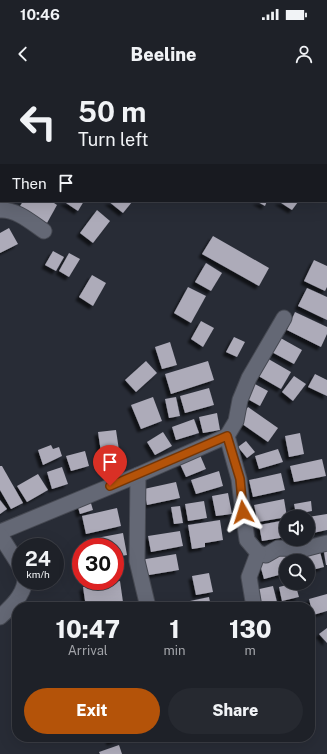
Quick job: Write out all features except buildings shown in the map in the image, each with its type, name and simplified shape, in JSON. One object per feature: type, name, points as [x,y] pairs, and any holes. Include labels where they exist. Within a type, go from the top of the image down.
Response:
[{"type":"street","points":[[0,210],[5,210],[21,216],[44,230]]},
{"type":"street","points":[[12,553],[0,534],[227,436],[236,421],[240,400],[249,378],[284,318]]},
{"type":"street","points":[[227,436],[240,479],[247,540],[258,553],[266,555],[278,548],[304,549],[327,543]]},
{"type":"street","points":[[138,475],[138,561],[147,602]]},
{"type":"street","points":[[253,602],[249,577],[258,553]]},
{"type":"street","points":[[14,602],[23,590]]},
{"type":"street","points":[[0,617],[12,605]]},
{"type":"route","points":[[110,486],[227,436],[240,479],[243,512]]}]
